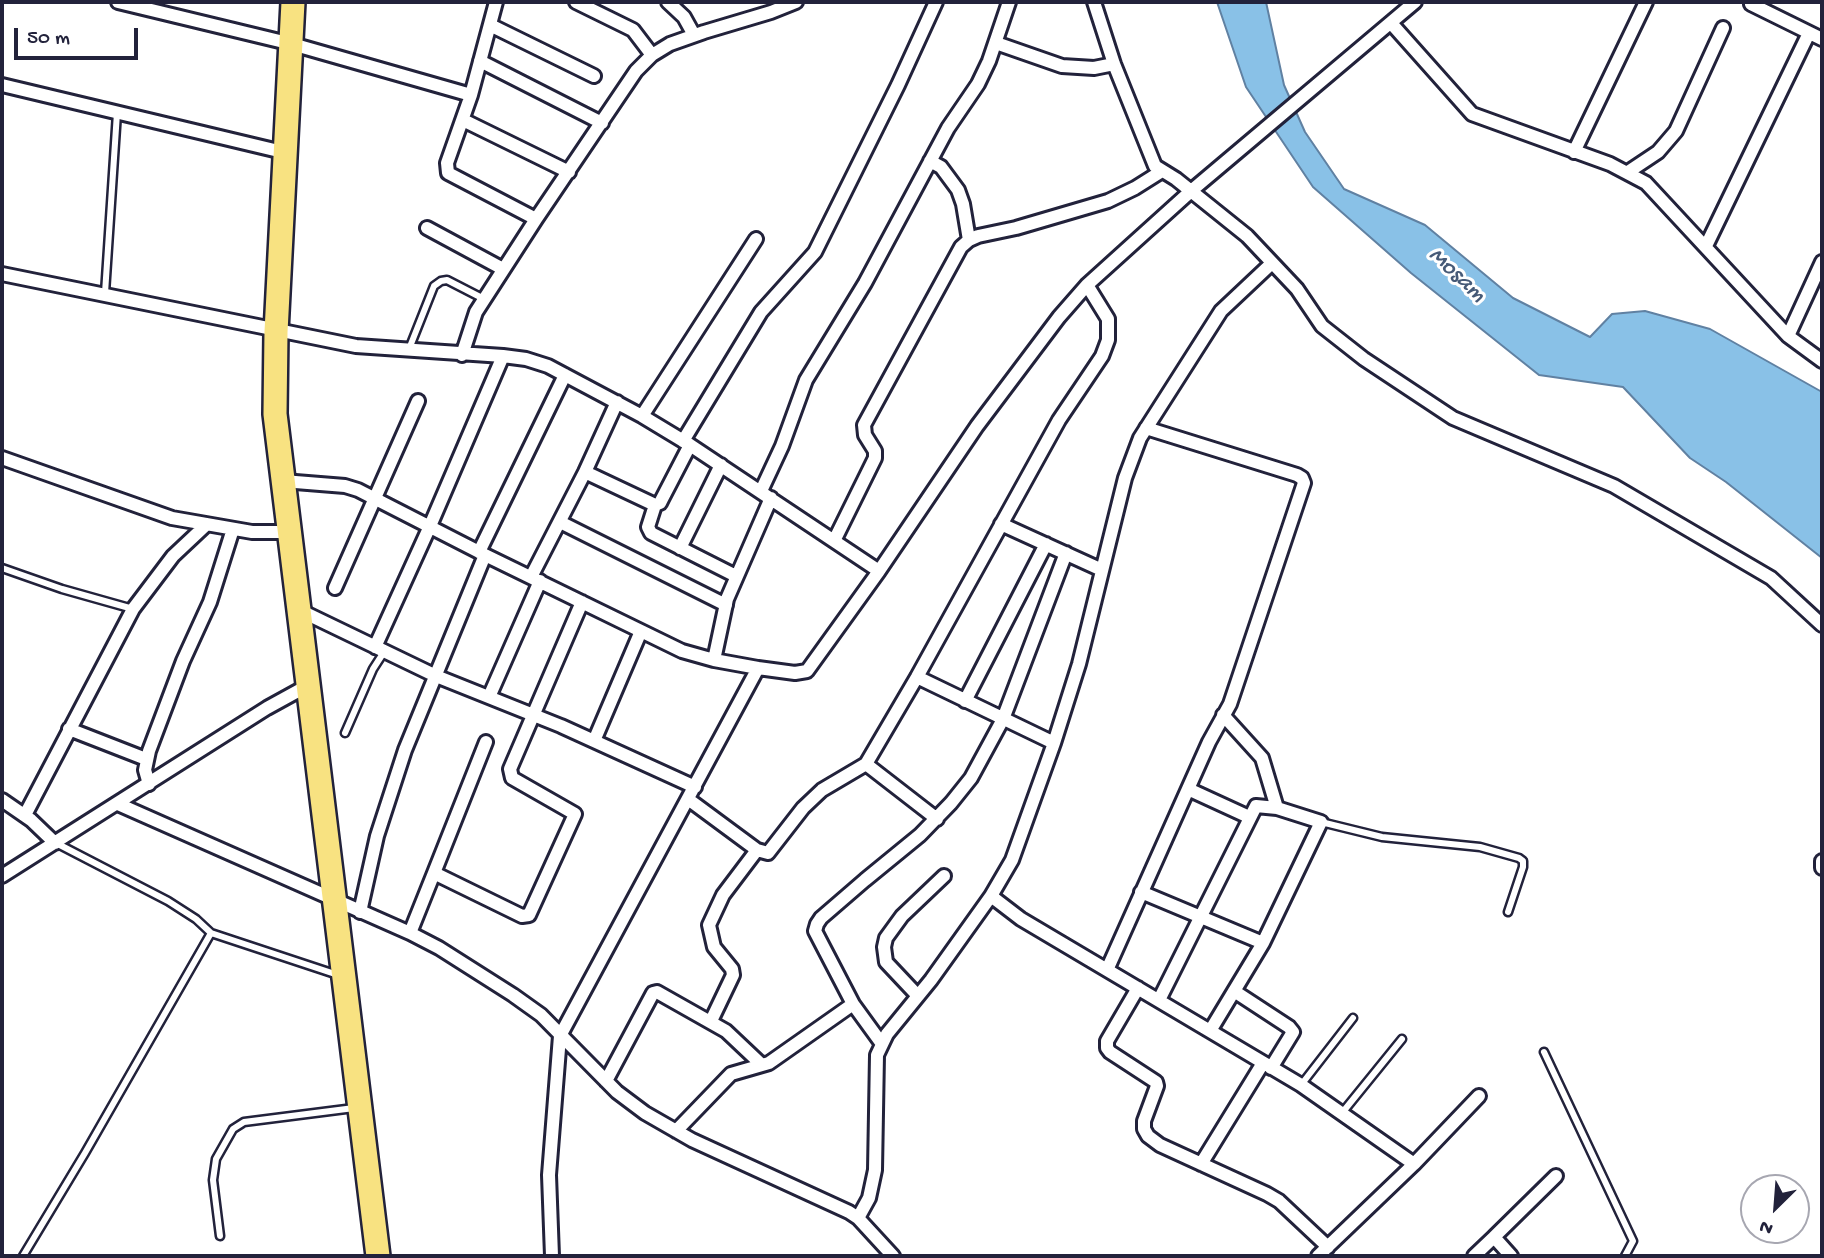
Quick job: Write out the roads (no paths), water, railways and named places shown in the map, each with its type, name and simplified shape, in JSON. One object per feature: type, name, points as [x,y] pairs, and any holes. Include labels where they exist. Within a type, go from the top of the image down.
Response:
[{"type":"highway","points":[[293,2],[276,332],[275,414],[379,1256]]},
{"type":"street","points":[[118,2],[292,44],[471,95]]},
{"type":"street","points":[[496,2],[471,95],[447,163],[448,173],[536,219]]},
{"type":"street","points":[[576,2],[634,30],[652,55]]},
{"type":"street","points":[[668,2],[684,17],[694,35]]},
{"type":"street","points":[[461,355],[468,330],[484,299],[636,71],[652,55],[670,44],[796,2]]},
{"type":"street","points":[[736,576],[651,533],[648,527],[655,505],[660,503],[686,443],[761,312],[815,252],[898,85],[934,5],[919,2]]},
{"type":"street","points":[[714,660],[726,605],[806,380],[865,282],[957,112],[978,84],[996,43],[1009,2]]},
{"type":"street","points":[[1094,2],[1114,64],[1155,166],[1247,236],[1297,289],[1322,326],[1364,359],[1454,418],[1614,486],[1771,578],[1822,625]]},
{"type":"street","points":[[1574,152],[1646,2]]},
{"type":"street","points":[[283,481],[345,486],[374,497],[482,554],[682,651],[758,668],[795,673],[807,671],[879,571],[976,426],[1059,317],[1087,285],[1191,191],[1391,23],[1411,3]]},
{"type":"street","points":[[1751,4],[1822,39]]},
{"type":"street","points":[[1391,23],[1472,114],[1628,172],[1646,183],[1788,336],[1822,361]]},
{"type":"street","points":[[491,25],[594,76]]},
{"type":"street","points":[[1628,172],[1658,152],[1676,131],[1723,28]]},
{"type":"street","points":[[1706,246],[1809,33]]},
{"type":"street","points":[[996,43],[1062,66],[1094,68],[1114,64]]},
{"type":"street","points":[[480,61],[602,123]]},
{"type":"street","points":[[2,85],[287,153]]},
{"type":"street","points":[[463,120],[569,172]]},
{"type":"street","points":[[930,161],[941,167],[958,190],[969,240]]},
{"type":"street","points":[[834,541],[875,458],[875,451],[865,435],[864,425],[961,247],[969,240],[1108,201],[1162,171]]},
{"type":"street","points":[[427,228],[503,270]]},
{"type":"street","points":[[642,416],[756,239]]},
{"type":"street","points":[[1788,336],[1822,262]]},
{"type":"street","points":[[858,1218],[869,1198],[875,1170],[876,1065],[882,1044],[991,896],[1020,839],[1079,664],[1125,478],[1146,429],[1222,311],[1272,263]]},
{"type":"street","points":[[2,274],[105,293],[276,332],[356,346],[526,359],[565,375],[642,416],[766,494],[879,571]]},
{"type":"street","points":[[688,799],[757,850],[768,853],[803,808],[822,790],[866,764],[1059,420],[1102,356],[1108,340],[1108,319],[1087,285]]},
{"type":"street","points":[[380,649],[503,356]]},
{"type":"street","points":[[360,912],[377,836],[405,750],[482,554],[565,375]]},
{"type":"street","points":[[335,588],[418,401]]},
{"type":"street","points":[[489,697],[535,579],[617,402]]},
{"type":"street","points":[[1107,970],[1214,730],[1240,679],[1304,483],[1297,475],[1146,429]]},
{"type":"street","points":[[2,458],[172,518],[252,533],[289,532]]},
{"type":"street","points":[[680,548],[721,465]]},
{"type":"street","points":[[585,472],[655,505]]},
{"type":"street","points":[[560,522],[726,605]]},
{"type":"street","points":[[25,815],[133,609],[173,556],[206,524]]},
{"type":"street","points":[[1001,524],[1102,570]]},
{"type":"street","points":[[149,784],[145,770],[146,759],[183,661],[210,601],[233,529]]},
{"type":"street","points":[[965,701],[1046,544]]},
{"type":"street","points":[[882,1044],[853,1004],[815,931],[817,924],[937,818],[971,778],[1003,719],[1066,553]]},
{"type":"street","points":[[434,873],[522,916],[529,915],[575,814],[509,774],[582,602]]},
{"type":"street","points":[[298,610],[436,676],[594,741],[695,787]]},
{"type":"street","points":[[594,741],[641,631]]},
{"type":"street","points":[[552,1256],[549,1175],[560,1036],[758,668]]},
{"type":"street","points":[[917,677],[1054,743]]},
{"type":"street","points":[[2,876],[267,708],[307,687]]},
{"type":"street","points":[[1223,715],[1262,758],[1277,808]]},
{"type":"street","points":[[69,729],[146,759]]},
{"type":"street","points":[[410,933],[486,742]]},
{"type":"street","points":[[866,764],[937,818]]},
{"type":"street","points":[[1188,789],[1249,817]]},
{"type":"street","points":[[2,800],[25,815],[55,843]]},
{"type":"street","points":[[118,804],[439,948],[541,1015],[606,1081],[645,1113],[676,1131],[858,1218],[893,1256]]},
{"type":"street","points":[[1159,1000],[1256,806],[1277,808],[1321,822],[1263,943],[1210,1031]]},
{"type":"street","points":[[711,1021],[733,975],[732,969],[713,947],[709,925],[723,895],[757,850]]},
{"type":"street","points":[[1822,860],[1822,868]]},
{"type":"street","points":[[918,996],[886,962],[884,947],[886,938],[902,916],[944,876]]},
{"type":"street","points":[[1141,892],[1263,943]]},
{"type":"street","points":[[991,896],[1021,919],[1301,1085],[1415,1164]]},
{"type":"street","points":[[1138,988],[1107,1041],[1107,1048],[1156,1082],[1157,1086],[1144,1121],[1148,1136],[1160,1145],[1279,1201],[1323,1252],[1415,1164],[1479,1096]]},
{"type":"street","points":[[1201,1164],[1293,1031],[1234,992]]},
{"type":"street","points":[[606,1081],[653,993],[661,993],[711,1021],[748,1049],[762,1065]]},
{"type":"street","points":[[676,1131],[730,1074],[762,1065],[783,1054],[853,1004]]},
{"type":"street","points":[[1474,1256],[1556,1176]]},
{"type":"street","points":[[1494,1237],[1511,1256]]},
{"type":"lane","points":[[105,293],[117,113]]},
{"type":"lane","points":[[408,351],[434,286],[441,281],[447,280],[484,299]]},
{"type":"lane","points":[[2,568],[71,592],[133,609]]},
{"type":"lane","points":[[345,733],[380,649]]},
{"type":"lane","points":[[1321,822],[1382,837],[1480,847],[1519,858],[1523,867],[1508,912]]},
{"type":"lane","points":[[55,843],[168,901],[196,919],[211,933],[344,976]]},
{"type":"lane","points":[[23,1256],[211,933]]},
{"type":"lane","points":[[1301,1085],[1353,1017]]},
{"type":"lane","points":[[1342,1113],[1402,1039]]},
{"type":"lane","points":[[1544,1052],[1633,1241],[1625,1256]]},
{"type":"lane","points":[[220,1236],[213,1180],[216,1159],[233,1129],[244,1122],[360,1107]]},
{"type":"water","name":"Mosam","points":[[1217,2],[1266,2],[1284,85],[1305,132],[1344,189],[1425,225],[1513,298],[1590,337],[1612,314],[1645,311],[1710,329],[1822,392],[1822,558],[1726,482],[1690,458],[1623,387],[1539,375],[1411,273],[1313,187],[1246,87]]}]
